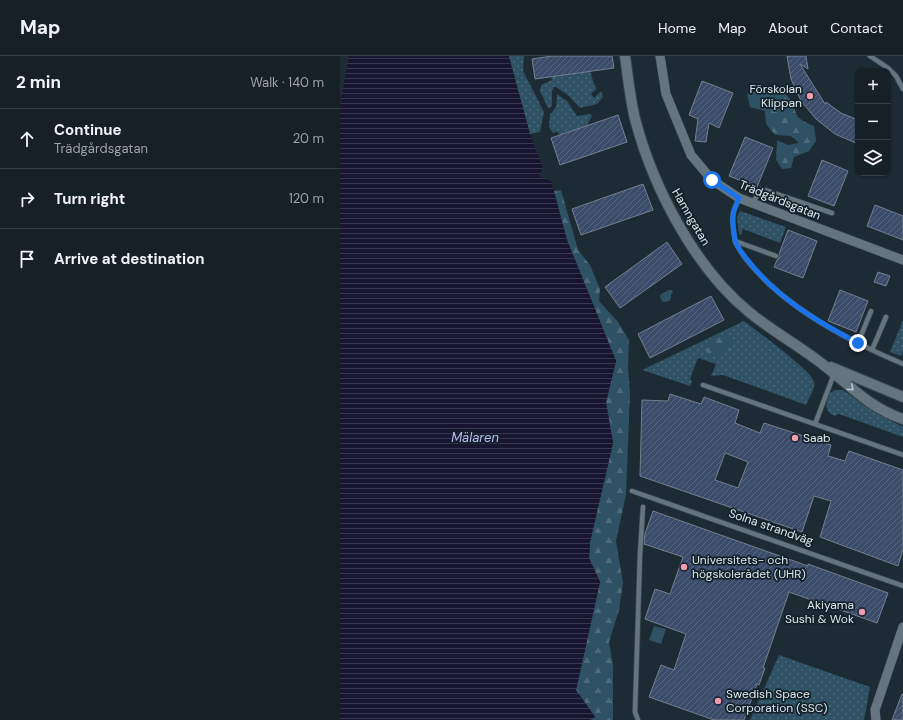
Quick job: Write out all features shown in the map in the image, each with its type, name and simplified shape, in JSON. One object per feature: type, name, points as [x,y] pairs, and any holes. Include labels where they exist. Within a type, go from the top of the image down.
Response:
[{"type":"street","name":"Hamngatan","points":[[625,56],[635,119],[651,168],[668,206],[688,242],[722,286],[749,312],[821,363]]},
{"type":"street","name":"Trädgårdsgatan","points":[[660,56],[666,94],[691,155],[712,180],[739,198],[903,260]]},
{"type":"street","points":[[821,363],[868,403],[892,416],[903,420]]},
{"type":"street","points":[[821,363],[903,397]]},
{"type":"street","points":[[876,720],[875,710],[903,627]]},
{"type":"lane","points":[[870,56],[888,68],[896,76],[899,86],[903,89]]},
{"type":"lane","points":[[752,203],[762,189],[832,213]]},
{"type":"lane","points":[[739,198],[733,215],[735,241],[758,273],[782,295],[816,320],[858,343],[903,364]]},
{"type":"lane","points":[[735,241],[776,256]]},
{"type":"lane","points":[[858,343],[871,312]]},
{"type":"lane","points":[[872,350],[886,317]]},
{"type":"lane","points":[[814,424],[834,374]]},
{"type":"lane","points":[[704,385],[903,455]]},
{"type":"lane","name":"Solna strandväg","points":[[632,491],[903,586]]},
{"type":"lane","points":[[638,720],[635,712],[643,507]]},
{"type":"green space","points":[[509,56],[524,56],[523,71],[544,112],[540,132],[530,134]]},
{"type":"green space","points":[[590,71],[595,87],[597,88],[591,94],[594,98],[601,91],[603,97],[597,104],[580,108],[569,96],[554,87],[552,91],[552,105],[548,108],[540,91],[541,85],[552,80],[551,77]]},
{"type":"green space","points":[[778,86],[794,103],[799,118],[814,126],[816,141],[809,151],[794,157],[791,168],[782,169],[776,160],[777,140],[788,145],[799,143],[791,136],[775,135],[766,124],[765,111],[750,107],[747,94]]},
{"type":"green space","points":[[557,94],[567,101],[577,116],[590,114],[592,116],[588,125],[559,135],[558,132],[553,133],[549,127],[550,114],[557,103]]},
{"type":"green space","points":[[561,190],[578,250],[590,265],[600,289],[599,301],[618,322],[629,340],[628,367],[630,392],[626,495],[616,541],[623,583],[619,610],[609,642],[613,665],[613,720],[590,720],[595,717],[576,690],[600,582],[589,558],[590,542],[613,443],[606,402],[616,361],[567,240],[554,191]]},
{"type":"green space","points":[[740,211],[786,227],[780,243],[743,229],[741,235],[739,234],[737,217]]},
{"type":"green space","points":[[672,290],[673,292],[671,298],[669,301],[662,301],[660,297],[661,294]]},
{"type":"green space","points":[[903,320],[903,350],[901,356],[890,352]]},
{"type":"green space","points":[[744,321],[794,360],[811,377],[814,382],[814,387],[806,405],[723,375],[711,376],[716,364],[698,358],[690,379],[692,381],[690,386],[642,370]]},
{"type":"green space","points":[[721,335],[730,338],[733,346],[723,354],[717,356],[709,355],[704,347],[708,342]]},
{"type":"green space","points":[[835,390],[842,390],[846,392],[876,413],[903,427],[903,437],[839,414],[835,416],[831,414],[826,406],[827,400],[830,393]]},
{"type":"green space","points":[[654,626],[666,629],[661,644],[649,640]]},
{"type":"green space","points":[[779,655],[870,687],[864,720],[750,720]]},
{"type":"water","name":"Mälaren","points":[[349,56],[509,56],[530,134],[543,168],[539,176],[551,181],[567,240],[616,361],[606,402],[613,443],[590,542],[589,558],[600,582],[576,690],[595,717],[590,720],[340,720],[340,105]]},
{"type":"building","points":[[552,56],[612,56],[614,68],[535,79],[532,59]]},
{"type":"building","name":"Förskolan Klippan","points":[[787,56],[806,56],[808,69],[800,64],[825,104],[826,102],[841,113],[855,119],[855,143],[835,134],[816,119],[801,101],[791,79]]},
{"type":"building","points":[[702,81],[733,93],[719,128],[709,123],[706,142],[695,141],[698,119],[689,115]]},
{"type":"building","points":[[618,115],[627,142],[560,165],[551,138]]},
{"type":"building","points":[[745,137],[773,148],[757,187],[729,176]]},
{"type":"building","points":[[822,160],[848,171],[834,206],[808,196]]},
{"type":"building","points":[[643,184],[653,210],[581,235],[572,209]]},
{"type":"building","points":[[875,205],[903,216],[903,240],[867,226]]},
{"type":"building","points":[[788,230],[817,241],[803,278],[774,267],[779,258],[779,254]]},
{"type":"building","points":[[667,242],[682,264],[620,308],[605,287]]},
{"type":"building","points":[[878,272],[890,276],[886,286],[874,282]]},
{"type":"building","points":[[840,290],[868,301],[856,332],[828,321]]},
{"type":"building","points":[[711,296],[724,320],[650,358],[638,334]]},
{"type":"building","points":[[670,394],[701,404],[704,397],[739,410],[735,423],[760,433],[764,423],[831,445],[828,456],[845,461],[849,451],[903,470],[903,550],[898,566],[820,537],[831,501],[814,496],[802,532],[640,476],[642,400],[668,401]],"holes":[[[725,453],[748,462],[738,488],[715,480]]]},
{"type":"building","points":[[653,511],[888,593],[877,623],[789,592],[763,668],[765,668],[759,685],[757,684],[744,720],[714,720],[649,697],[661,665],[674,670],[686,634],[645,619],[655,589],[670,594],[683,557],[644,544],[645,534]]},
{"type":"building","points":[[902,694],[903,720],[892,720]]},
{"type":"place","name":"Förskolan Klippan","points":[[810,96]]},
{"type":"place","name":"Saab","points":[[795,438]]},
{"type":"place","name":"Universitets- och högskolerådet (UHR)","points":[[684,567]]},
{"type":"place","name":"Akiyama Sushi & Wok","points":[[862,612]]},
{"type":"place","name":"Swedish Space Corporation (SSC)","points":[[718,701]]},
{"type":"route","points":[[712,180],[739,198],[733,215],[735,241],[758,273],[782,295],[804,312],[831,330],[858,343]]}]
